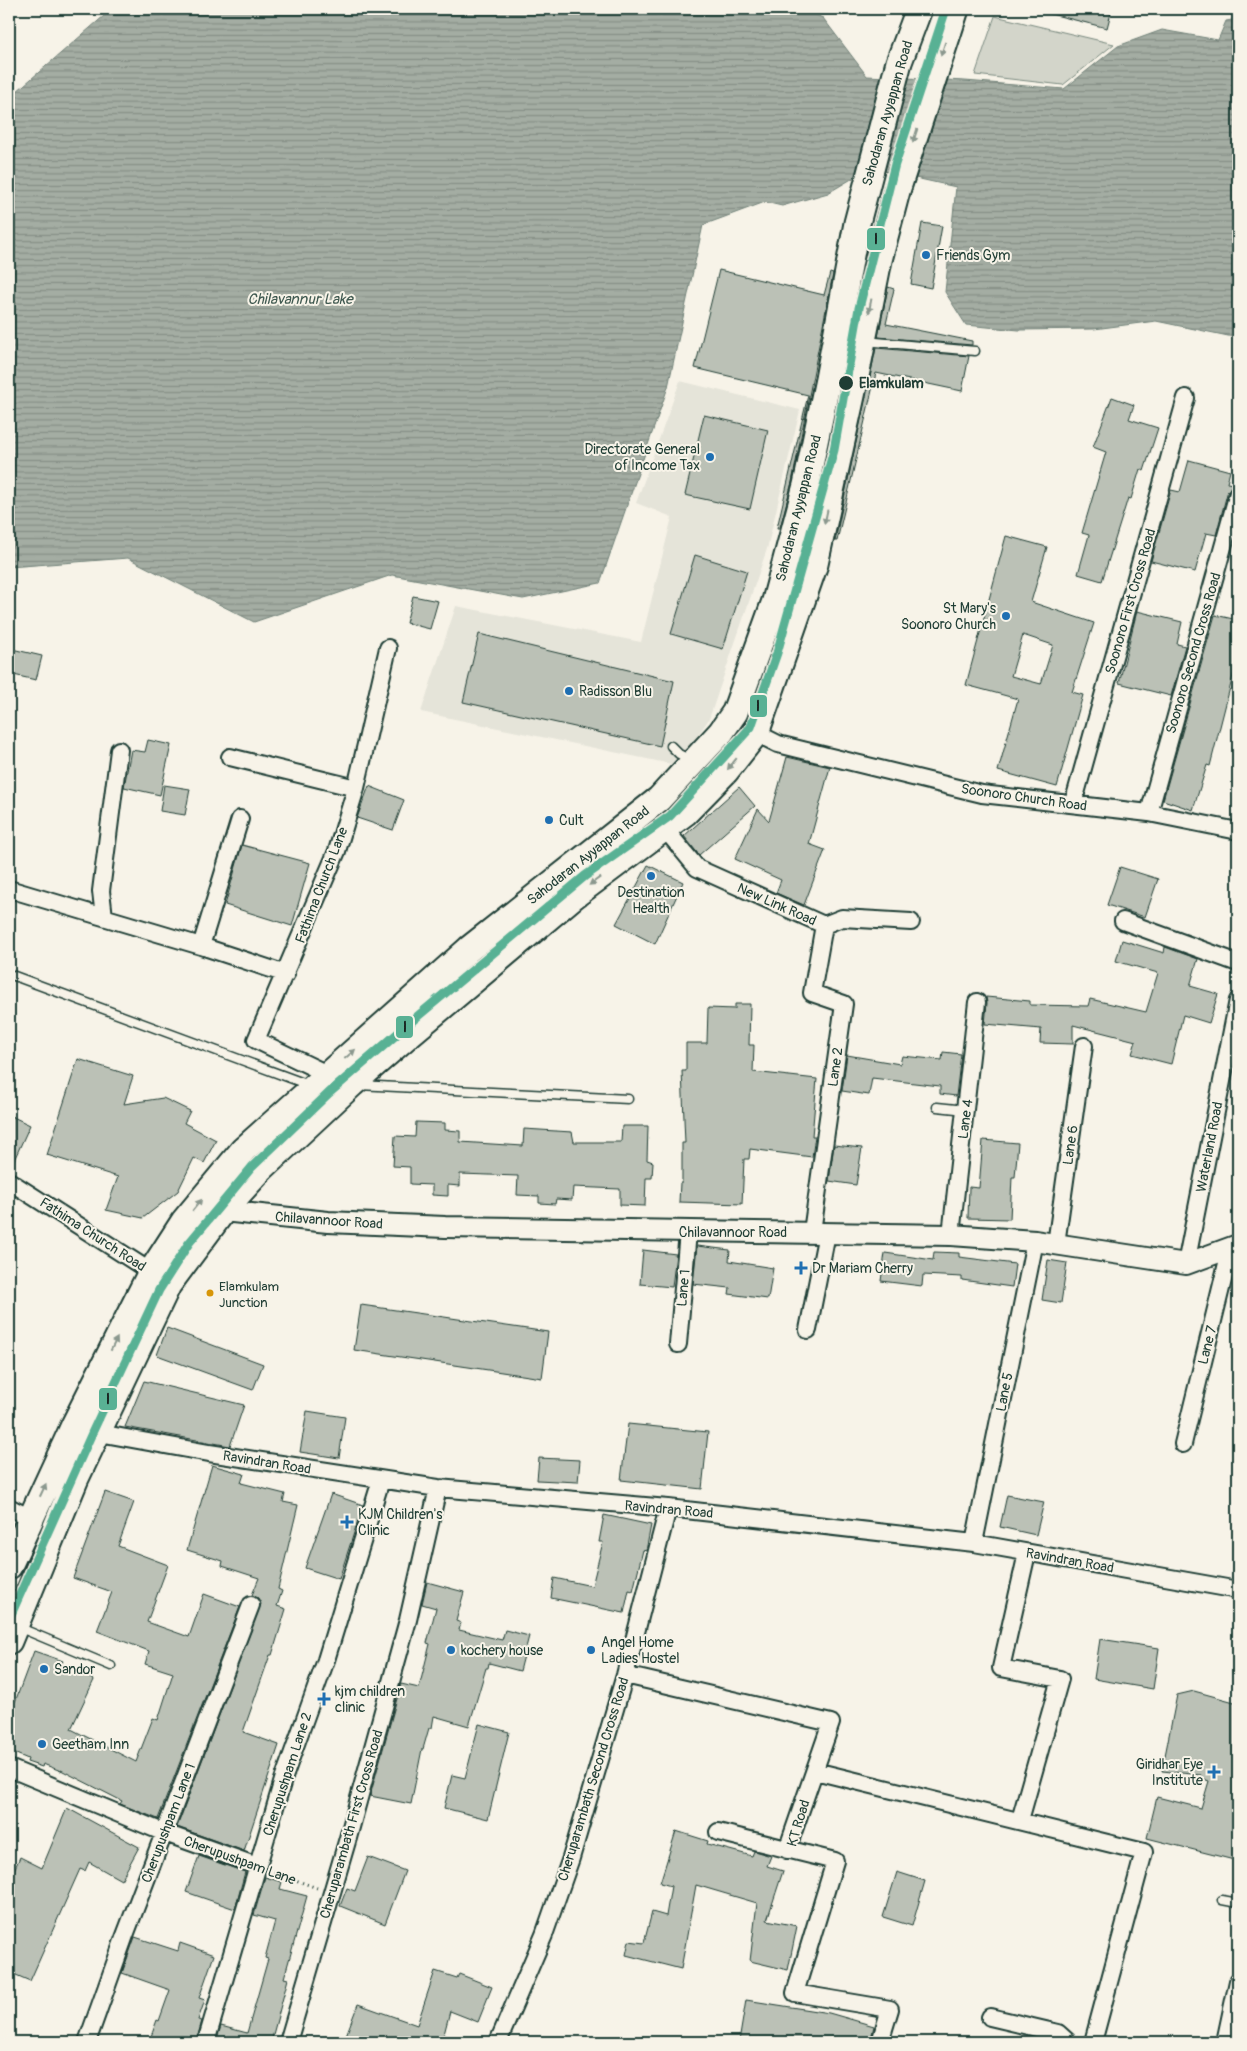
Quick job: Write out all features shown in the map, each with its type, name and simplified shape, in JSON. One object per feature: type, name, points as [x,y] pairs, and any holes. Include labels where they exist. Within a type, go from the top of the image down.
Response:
[{"type":"main road","name":"Sahodaran Ayyappan Road","points":[[12,1633],[76,1478],[99,1433],[159,1278],[184,1221],[243,1150],[469,949],[659,799],[721,732],[736,712],[775,601],[806,485],[857,223],[870,168],[900,62],[919,9]]},
{"type":"main road","name":"Sahodaran Ayyappan Road","points":[[9,1566],[19,1512],[75,1423],[159,1278],[224,1211],[261,1169],[352,1084],[574,896],[685,814],[726,771],[756,733],[815,564],[864,341],[879,260],[897,191],[956,9]]},
{"type":"street","name":"Soonoro First Cross Road","points":[[1073,804],[1186,398]]},
{"type":"street","name":"Soonoro Second Cross Road","points":[[1148,813],[1238,493]]},
{"type":"street","name":"Fathima Church Lane","points":[[320,1080],[256,1040],[286,974],[337,851],[356,788],[388,648]]},
{"type":"street","name":"Soonoro Church Road","points":[[756,733],[778,744],[982,794],[1148,813],[1238,831]]},
{"type":"street","points":[[104,917],[101,891],[119,750]]},
{"type":"street","points":[[230,757],[356,788]]},
{"type":"street","points":[[201,946],[240,819]]},
{"type":"street","name":"New Link Road","points":[[665,829],[697,868],[824,925],[842,918],[911,922]]},
{"type":"street","points":[[9,889],[201,946],[286,974]]},
{"type":"street","points":[[1123,921],[1238,963]]},
{"type":"street","name":"Lane 2","points":[[819,1233],[844,1004],[812,993],[824,925]]},
{"type":"street","name":"Lane 4","points":[[951,1235],[977,1002]]},
{"type":"street","name":"Waterland Road","points":[[1186,1264],[1237,1009]]},
{"type":"street","name":"Lane 6","points":[[1056,1244],[1084,1046]]},
{"type":"street","name":"Fathima Church Road","points":[[9,1181],[159,1278]]},
{"type":"street","points":[[9,1196],[27,1191]]},
{"type":"street","name":"Chilavannoor Road","points":[[224,1211],[328,1222],[445,1227],[951,1235],[1035,1241],[1186,1264],[1235,1246]]},
{"type":"street","name":"Lane 1","points":[[678,1344],[688,1232]]},
{"type":"street","points":[[808,1330],[819,1233]]},
{"type":"street","name":"Lane 5","points":[[974,1543],[1035,1241]]},
{"type":"street","name":"Lane 7","points":[[1183,1444],[1235,1246]]},
{"type":"street","name":"Ravindran Road","points":[[99,1433],[209,1453],[438,1488],[668,1508],[974,1543],[1027,1554],[1238,1590]]},
{"type":"street","name":"Cherupushpam Lane 2","points":[[206,2042],[283,1780],[326,1660],[381,1480]]},
{"type":"street","name":"Cheruparambath First Cross Road","points":[[288,2042],[333,1894],[408,1620],[438,1488]]},
{"type":"street","name":"Cheruparambath Second Cross Road","points":[[498,2042],[544,1935],[570,1858],[625,1675],[668,1508]]},
{"type":"street","points":[[1020,1820],[1060,1679],[1001,1668],[1027,1554]]},
{"type":"street","name":"Cherupushpam Lane 1","points":[[87,2042],[124,1938],[251,1605]]},
{"type":"street","name":"KT Road","points":[[625,1675],[831,1723],[787,1850],[835,1861],[795,1994],[890,2009],[880,2042]]},
{"type":"street","name":"Cherupushpam Lane","points":[[9,1768],[165,1833],[257,1866]]},
{"type":"street","points":[[815,1772],[1020,1820],[1144,1852],[1093,2042]]},
{"type":"street","points":[[718,1832],[787,1850]]},
{"type":"street","points":[[1225,2042],[1238,1981]]},
{"type":"street","points":[[990,2017],[1058,2033],[1068,2042]]},
{"type":"lane","points":[[864,341],[975,350]]},
{"type":"lane","points":[[670,746],[678,754],[694,761]]},
{"type":"lane","points":[[9,974],[320,1080]]},
{"type":"lane","points":[[352,1084],[628,1099]]},
{"type":"lane","points":[[937,1106],[966,1110]]},
{"type":"lane","points":[[12,1633],[111,1666]]},
{"type":"lane","points":[[1222,1900],[1238,1902]]},
{"type":"path","name":"Cherupushpam Lane","points":[[257,1866],[333,1894]]},
{"type":"shaded area","points":[[995,16],[1114,44],[1063,85],[975,75]]},
{"type":"shaded area","points":[[680,381],[800,410],[767,549],[709,719],[688,749],[671,764],[421,712],[456,606],[641,642],[672,517],[636,503]]},
{"type":"water","name":"Chilavannur Lake","points":[[112,9],[801,9],[823,18],[867,76],[1064,89],[1118,46],[1162,30],[1218,40],[1226,21],[1238,19],[1238,338],[1156,321],[1094,329],[1019,330],[966,325],[945,292],[956,187],[870,168],[828,193],[782,206],[765,202],[703,225],[668,387],[600,583],[523,599],[392,575],[254,622],[128,558],[9,567],[9,98]]},
{"type":"building","points":[[1052,9],[1112,9],[1107,28],[1051,14]]},
{"type":"building","name":"Friends Gym","points":[[922,223],[942,226],[931,288],[911,284]]},
{"type":"building","points":[[719,270],[824,295],[830,273],[833,274],[792,482],[780,528],[777,528],[808,395],[695,368]]},
{"type":"building","points":[[888,287],[894,289],[886,324],[972,341],[972,345],[878,337]]},
{"type":"building","points":[[876,348],[969,356],[962,391],[876,373],[837,541],[835,541]]},
{"type":"building","points":[[1112,397],[1134,405],[1129,419],[1158,428],[1144,471],[1140,469],[1131,499],[1128,498],[1102,581],[1078,574],[1089,535],[1082,533],[1106,452],[1093,447]]},
{"type":"building","points":[[704,415],[768,430],[750,509],[685,495]]},
{"type":"building","points":[[1189,460],[1230,471],[1227,483],[1234,484],[1228,490],[1216,535],[1206,533],[1195,572],[1151,561],[1171,490],[1180,492]]},
{"type":"building","points":[[1006,536],[1047,547],[1031,602],[1094,623],[1072,692],[1083,695],[1057,787],[998,771],[1018,699],[966,685]],"holes":[[[1023,635],[1053,645],[1041,684],[1011,676]]]},
{"type":"building","points":[[695,555],[747,571],[723,649],[671,634]]},
{"type":"building","points":[[413,596],[438,601],[430,629],[406,623]]},
{"type":"building","points":[[1137,611],[1182,622],[1177,644],[1185,646],[1171,696],[1119,683]]},
{"type":"building","points":[[1215,615],[1238,620],[1238,656],[1210,766],[1207,765],[1193,810],[1163,800]]},
{"type":"building","name":"Radisson Blu","points":[[479,634],[674,681],[660,746],[463,702]]},
{"type":"building","points":[[12,649],[42,656],[36,680],[9,674]]},
{"type":"building","points":[[148,740],[171,745],[160,795],[124,787],[131,750],[145,752]]},
{"type":"building","points":[[787,757],[830,767],[809,844],[825,850],[804,905],[776,893],[781,880],[735,859],[758,809],[769,821]]},
{"type":"building","points":[[164,785],[190,789],[185,815],[160,811]]},
{"type":"building","points":[[369,786],[404,800],[393,830],[357,818]]},
{"type":"building","points":[[739,787],[755,806],[699,855],[684,836]]},
{"type":"building","points":[[242,845],[310,863],[292,926],[225,905]]},
{"type":"building","points":[[648,865],[683,882],[655,944],[616,924]]},
{"type":"building","points":[[1120,867],[1158,879],[1145,917],[1107,905]]},
{"type":"building","points":[[1122,940],[1164,953],[1165,947],[1198,959],[1190,986],[1218,994],[1209,1023],[1183,1015],[1171,1064],[1132,1054],[1136,1041],[1073,1025],[1073,1044],[1040,1043],[1041,1029],[985,1024],[986,997],[1030,1001],[1030,1005],[1088,1006],[1090,999],[1146,1012],[1158,973],[1116,961]]},
{"type":"building","points":[[735,1004],[750,1004],[749,1045],[754,1045],[753,1072],[817,1079],[812,1136],[815,1136],[812,1157],[750,1149],[749,1159],[744,1159],[742,1204],[679,1202],[680,1183],[682,1183],[682,1143],[685,1143],[682,1071],[686,1071],[686,1043],[707,1043],[708,1008],[735,1009]]},
{"type":"building","points":[[943,1052],[961,1054],[956,1096],[940,1094],[940,1086],[872,1078],[869,1095],[842,1091],[847,1055],[900,1064],[902,1056],[942,1060]]},
{"type":"building","points":[[78,1059],[133,1076],[124,1104],[163,1098],[190,1111],[184,1123],[216,1140],[204,1163],[194,1158],[178,1191],[143,1218],[106,1210],[118,1177],[47,1155]]},
{"type":"building","points":[[9,1115],[30,1125],[9,1171]]},
{"type":"building","points":[[416,1122],[445,1123],[445,1130],[460,1131],[460,1142],[523,1146],[524,1129],[572,1132],[574,1142],[621,1142],[622,1126],[648,1126],[647,1160],[653,1162],[652,1178],[646,1178],[645,1206],[620,1205],[620,1189],[573,1187],[572,1200],[556,1199],[555,1204],[539,1203],[539,1196],[517,1195],[518,1176],[460,1174],[460,1186],[448,1185],[448,1196],[432,1195],[432,1185],[410,1184],[410,1167],[393,1166],[395,1136],[415,1137]]},
{"type":"building","points":[[983,1140],[1018,1143],[1015,1177],[1012,1177],[1010,1219],[968,1218],[969,1187],[979,1188]]},
{"type":"building","points":[[834,1145],[862,1148],[856,1185],[829,1181]]},
{"type":"building","points":[[697,1246],[730,1250],[729,1261],[773,1268],[768,1299],[729,1294],[730,1288],[693,1284]]},
{"type":"building","points":[[643,1250],[676,1254],[672,1287],[640,1284]]},
{"type":"building","points":[[934,1252],[959,1253],[959,1257],[1015,1264],[1012,1287],[962,1280],[962,1277],[923,1275],[922,1286],[881,1281],[885,1253],[933,1260]]},
{"type":"building","points":[[1048,1260],[1067,1263],[1061,1303],[1042,1300]]},
{"type":"building","points":[[361,1305],[548,1332],[542,1378],[354,1350]]},
{"type":"building","points":[[167,1328],[263,1364],[253,1390],[157,1355]]},
{"type":"building","points":[[144,1381],[244,1405],[230,1446],[125,1427]]},
{"type":"building","points":[[307,1411],[345,1417],[339,1458],[300,1452]]},
{"type":"building","points":[[628,1424],[708,1432],[702,1489],[621,1480]]},
{"type":"building","points":[[539,1458],[580,1460],[578,1482],[537,1480]]},
{"type":"building","points":[[212,1465],[244,1474],[241,1483],[285,1494],[283,1502],[298,1505],[278,1589],[282,1591],[277,1606],[286,1609],[272,1655],[270,1655],[243,1732],[279,1745],[244,1851],[177,1827],[261,1604],[258,1598],[252,1595],[259,1578],[222,1566],[223,1561],[187,1550]]},
{"type":"building","points":[[105,1492],[134,1502],[118,1546],[168,1565],[147,1622],[189,1637],[204,1594],[240,1607],[158,1819],[120,1804],[122,1801],[61,1770],[43,1764],[42,1767],[27,1762],[28,1759],[9,1751],[9,1699],[15,1702],[34,1651],[63,1661],[61,1665],[94,1680],[71,1729],[136,1762],[153,1718],[158,1720],[173,1673],[145,1664],[149,1651],[97,1631],[112,1592],[73,1578]]},
{"type":"building","points":[[331,1494],[363,1505],[339,1579],[305,1568]]},
{"type":"building","points":[[1007,1495],[1044,1502],[1036,1535],[1000,1527]]},
{"type":"building","points":[[604,1515],[651,1525],[646,1551],[643,1550],[633,1591],[629,1590],[624,1613],[551,1598],[554,1578],[592,1586],[603,1542],[599,1542]]},
{"type":"building","points":[[427,1582],[464,1592],[456,1621],[461,1623],[459,1630],[502,1640],[505,1630],[529,1636],[520,1671],[489,1663],[469,1726],[434,1716],[432,1728],[429,1728],[422,1749],[411,1804],[370,1796],[401,1684],[419,1688],[430,1644],[427,1643],[436,1608],[422,1604]]},
{"type":"building","points":[[1100,1639],[1159,1648],[1153,1689],[1094,1679]]},
{"type":"building","points":[[1194,1691],[1238,1703],[1238,1861],[1147,1838],[1157,1797],[1201,1808],[1209,1781],[1201,1778],[1201,1775],[1162,1771],[1177,1695]]},
{"type":"building","points":[[479,1724],[509,1732],[488,1819],[444,1808],[452,1775],[465,1778]]},
{"type":"building","points":[[67,1808],[139,1847],[121,1880],[89,1862],[85,1871],[80,1869],[30,1981],[9,1972],[9,1881],[20,1857],[42,1868]]},
{"type":"building","points":[[676,1831],[708,1841],[707,1844],[752,1856],[754,1851],[771,1856],[767,1866],[783,1871],[767,1920],[797,1926],[788,1970],[750,1961],[757,1903],[696,1885],[681,1969],[626,1955],[629,1941],[644,1943],[652,1912],[666,1916],[671,1886],[660,1883]]},
{"type":"building","points":[[199,1856],[245,1872],[235,1909],[186,1892]]},
{"type":"building","points":[[368,1857],[405,1871],[385,1924],[340,1906],[347,1888],[355,1891]]},
{"type":"building","points":[[897,1872],[925,1881],[912,1926],[883,1917]]},
{"type":"building","points":[[265,1877],[282,1882],[280,1889],[307,1896],[284,1978],[288,1979],[271,2042],[216,2042],[221,2026],[247,2033],[268,1959],[265,1958],[275,1921],[254,1915]]},
{"type":"building","points":[[135,1937],[178,1951],[180,1943],[214,1955],[199,1998],[205,2000],[198,2020],[202,2021],[196,2042],[149,2042],[170,1990],[122,1973]]},
{"type":"building","points":[[435,1971],[457,1978],[459,1974],[492,1987],[478,2022],[450,2011],[442,2042],[356,2042],[345,2038],[358,2004],[417,2025]]},
{"type":"building","points":[[746,2000],[829,2013],[874,2026],[870,2042],[739,2042]]},
{"type":"transit line","name":"I","points":[[9,1619],[92,1433],[159,1290],[189,1243],[252,1167],[329,1093],[419,1015],[585,876],[670,816],[751,727],[777,653],[834,450],[859,308],[895,164],[946,9]]},
{"type":"place","name":"Friends Gym","points":[[926,255]]},
{"type":"place","name":"Elamkulam","points":[[846,383]]},
{"type":"place","name":"Directorate General of Income Tax","points":[[710,457]]},
{"type":"place","name":"St Mary's Soonoro Church","points":[[1006,616]]},
{"type":"place","name":"Radisson Blu","points":[[569,691]]},
{"type":"place","name":"Cult","points":[[549,820]]},
{"type":"place","name":"Destination Health","points":[[651,876]]},
{"type":"place","name":"Dr Mariam Cherry","points":[[801,1268]]},
{"type":"place","name":"Elamkulam Junction","points":[[210,1293]]},
{"type":"place","name":"KJM Children's Clinic","points":[[347,1522]]},
{"type":"place","name":"kochery house","points":[[451,1650]]},
{"type":"place","name":"Angel Home Ladies Hostel","points":[[591,1650]]},
{"type":"place","name":"Sandor","points":[[44,1669]]},
{"type":"place","name":"kjm children clinic","points":[[324,1699]]},
{"type":"place","name":"Geetham Inn","points":[[42,1744]]},
{"type":"place","name":"Giridhar Eye Institute","points":[[1214,1772]]}]
